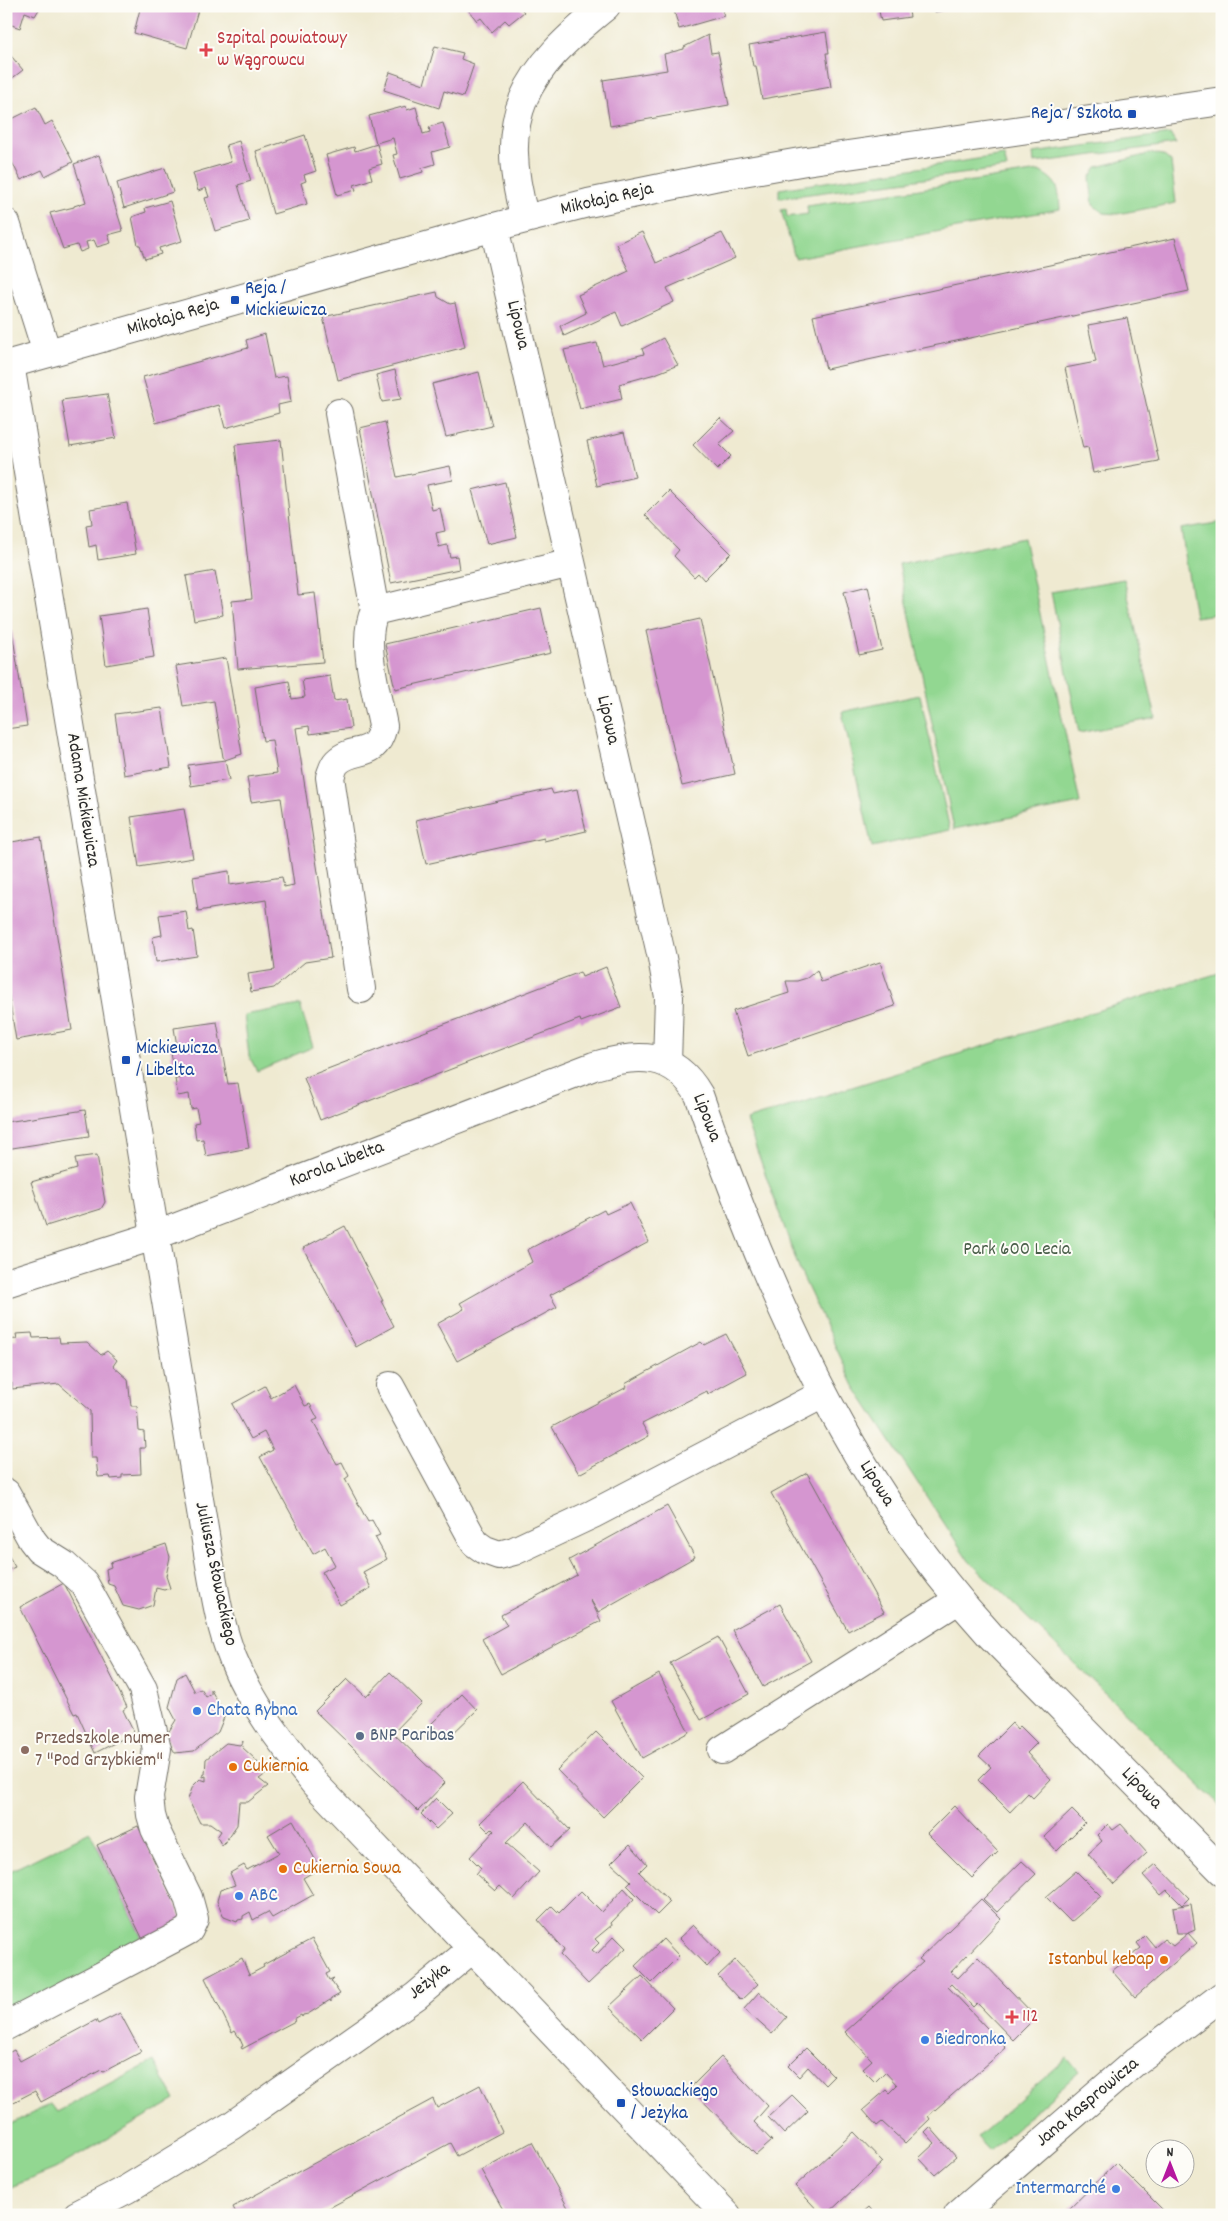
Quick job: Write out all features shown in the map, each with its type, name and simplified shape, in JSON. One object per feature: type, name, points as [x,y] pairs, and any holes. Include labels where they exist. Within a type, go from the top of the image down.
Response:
[{"type":"street","points":[[524,220],[515,186],[512,152],[514,128],[520,105],[538,70],[564,42],[606,6]]},
{"type":"street","name":"Mikołaja Reja","points":[[8,364],[494,227],[642,192],[797,163],[1222,101]]},
{"type":"street","points":[[6,223],[47,353]]},
{"type":"street","name":"Lipowa","points":[[494,227],[662,958],[670,997],[667,1063],[687,1078],[699,1095],[773,1290],[823,1394],[863,1464],[896,1516],[958,1600],[1222,1871]]},
{"type":"street","name":"Adama Mickiewicza","points":[[8,364],[154,1236]]},
{"type":"street","points":[[339,413],[375,611],[370,622],[368,640],[383,726],[381,737],[374,746],[342,758],[336,764],[330,777],[361,989]]},
{"type":"street","points":[[375,611],[571,563]]},
{"type":"street","name":"Karola Libelta","points":[[6,1283],[154,1236],[594,1066],[627,1057],[640,1057],[667,1063]]},
{"type":"street","name":"Juliusza Słowackiego","points":[[154,1236],[209,1559],[218,1605],[233,1659],[260,1712],[297,1761],[322,1791],[473,1948]]},
{"type":"street","points":[[390,1386],[475,1543],[484,1550],[499,1555],[514,1551],[593,1514],[823,1394]]},
{"type":"street","points":[[6,1493],[39,1549],[70,1569],[84,1583],[143,1689],[157,1749],[149,1797],[151,1815],[155,1829],[188,1897],[194,1920],[189,1930],[8,2023]]},
{"type":"street","points":[[722,1750],[958,1600]]},
{"type":"street","points":[[473,1948],[727,2215]]},
{"type":"street","name":"Jeżyka","points":[[77,2215],[127,2189],[231,2126],[416,1996],[473,1948]]},
{"type":"street","name":"Jana Kasprowicza","points":[[958,2215],[1135,2062],[1222,1996]]},
{"type":"green space","points":[[1170,134],[1176,144],[1034,163],[1033,153]]},
{"type":"green space","points":[[1153,153],[1163,155],[1171,162],[1176,203],[1117,214],[1104,213],[1093,205],[1090,178],[1097,167]]},
{"type":"green space","points":[[1004,155],[1007,168],[779,198],[779,189]]},
{"type":"green space","points":[[1039,171],[1054,182],[1058,190],[1060,209],[795,258],[781,210],[786,209],[787,217],[808,214],[807,206]]},
{"type":"green space","points":[[1222,522],[1222,613],[1195,617],[1181,529]]},
{"type":"green space","points":[[1024,538],[1080,803],[954,829],[899,564]]},
{"type":"green space","points":[[1124,579],[1156,718],[1079,733],[1051,592]]},
{"type":"green space","points":[[920,695],[950,830],[872,847],[842,712]]},
{"type":"green space","name":"Park 600 Lecia","points":[[1222,972],[1222,1807],[969,1561],[854,1386],[800,1271],[746,1120]]},
{"type":"green space","points":[[300,1005],[313,1047],[257,1071],[249,1056],[244,1015]]},
{"type":"green space","points":[[90,1832],[146,1946],[6,2026],[6,1873]]},
{"type":"green space","points":[[1067,2058],[1079,2072],[990,2151],[977,2137]]},
{"type":"green space","points":[[154,2061],[175,2100],[55,2169],[6,2189],[6,2126],[51,2104],[57,2112]]},
{"type":"building","points":[[6,6],[41,6],[35,16],[25,12],[20,28],[6,23]]},
{"type":"building","points":[[131,6],[185,6],[198,10],[187,48],[134,33],[140,9]]},
{"type":"building","points":[[465,6],[519,6],[524,12],[509,24],[505,20],[492,32],[481,18],[477,21]]},
{"type":"building","points":[[673,6],[730,7],[722,9],[724,16],[679,29]]},
{"type":"building","points":[[878,6],[908,6],[910,17],[881,21]]},
{"type":"building","points":[[933,6],[964,6],[964,7],[935,12]]},
{"type":"building","points":[[826,32],[829,53],[826,53],[831,87],[762,99],[756,66],[753,66],[749,45]]},
{"type":"building","points":[[708,35],[711,53],[718,52],[729,105],[610,126],[603,80],[667,70],[664,54],[684,49],[684,47]]},
{"type":"building","points":[[435,46],[463,53],[461,59],[474,64],[463,97],[444,91],[439,108],[384,90],[390,72],[424,84]]},
{"type":"building","points":[[6,50],[23,70],[6,83]]},
{"type":"building","points":[[406,106],[407,110],[416,107],[423,134],[430,132],[429,127],[443,123],[450,147],[432,152],[435,164],[422,168],[423,172],[400,179],[393,155],[397,154],[393,138],[376,143],[369,116]]},
{"type":"building","points":[[36,107],[45,125],[52,121],[73,162],[45,176],[42,170],[21,180],[6,150],[6,122]]},
{"type":"building","points":[[305,135],[316,171],[304,175],[306,181],[301,183],[307,204],[273,214],[256,151]]},
{"type":"building","points":[[239,141],[251,181],[238,185],[249,221],[215,231],[205,198],[209,197],[206,188],[198,191],[193,173],[231,162],[226,145]]},
{"type":"building","points":[[377,144],[382,164],[369,168],[372,179],[354,185],[356,190],[337,195],[326,155],[354,147],[355,151]]},
{"type":"building","points":[[99,155],[123,231],[108,235],[111,243],[97,247],[94,240],[86,242],[88,249],[80,252],[77,245],[63,249],[50,213],[86,202],[74,164]]},
{"type":"building","points":[[165,168],[173,192],[124,208],[117,183]]},
{"type":"building","points":[[170,201],[182,241],[159,248],[161,254],[145,259],[140,245],[138,245],[132,217],[146,212],[145,208]]},
{"type":"building","points":[[642,232],[656,263],[722,233],[735,258],[667,288],[674,302],[622,326],[616,312],[564,336],[560,326],[586,313],[578,295],[629,271],[616,244]]},
{"type":"building","points":[[1175,238],[1189,291],[826,369],[813,316]]},
{"type":"building","points":[[437,292],[438,297],[450,304],[455,303],[465,347],[338,380],[323,317]]},
{"type":"building","points":[[1127,318],[1159,461],[1093,473],[1088,447],[1083,448],[1065,368],[1096,362],[1088,325]]},
{"type":"building","points":[[265,334],[274,378],[287,376],[291,402],[278,405],[279,413],[225,428],[219,405],[156,423],[143,377],[248,348],[246,340]]},
{"type":"building","points":[[663,338],[678,365],[655,374],[619,384],[622,399],[580,409],[564,350],[597,343],[603,365],[644,354],[642,349]]},
{"type":"building","points":[[395,370],[401,399],[382,402],[376,375]]},
{"type":"building","points":[[479,372],[492,426],[446,437],[432,384]]},
{"type":"building","points":[[107,394],[116,438],[70,446],[62,400]]},
{"type":"building","points":[[720,418],[734,431],[719,444],[731,456],[717,470],[693,445]]},
{"type":"building","points":[[385,422],[397,477],[450,466],[453,480],[427,485],[432,510],[440,508],[445,531],[436,533],[439,547],[447,545],[450,557],[457,556],[459,569],[391,583],[360,428]]},
{"type":"building","points":[[624,432],[635,477],[597,486],[587,441]]},
{"type":"building","points":[[281,440],[298,595],[315,593],[323,662],[238,669],[232,601],[252,599],[235,445]]},
{"type":"building","points":[[505,482],[517,537],[487,544],[472,490]]},
{"type":"building","points":[[669,491],[731,553],[704,580],[698,573],[694,577],[674,556],[679,550],[645,515]]},
{"type":"building","points":[[127,503],[136,554],[98,560],[96,545],[89,547],[86,525],[92,524],[90,509]]},
{"type":"building","points":[[215,571],[223,615],[194,620],[186,576]]},
{"type":"building","points":[[868,586],[882,650],[859,655],[844,592]]},
{"type":"building","points":[[6,593],[27,726],[6,729]]},
{"type":"building","points":[[541,608],[551,653],[395,689],[385,644]]},
{"type":"building","points":[[147,609],[154,657],[106,665],[99,616]]},
{"type":"building","points":[[700,619],[735,774],[682,786],[646,631]]},
{"type":"building","points":[[226,658],[242,754],[225,760],[214,701],[183,706],[176,666]]},
{"type":"building","points":[[330,676],[334,701],[347,699],[351,728],[310,734],[309,726],[296,728],[331,958],[305,962],[274,988],[251,992],[248,974],[275,970],[266,900],[198,911],[193,877],[229,871],[230,885],[282,877],[284,887],[294,885],[281,798],[251,802],[247,777],[277,773],[272,740],[263,741],[255,687],[289,681],[292,699],[305,697],[302,680]]},
{"type":"building","points":[[162,708],[171,767],[124,775],[115,714]]},
{"type":"building","points":[[225,760],[229,780],[191,786],[188,765]]},
{"type":"building","points":[[551,789],[553,794],[577,789],[586,831],[544,841],[544,838],[426,864],[416,820]]},
{"type":"building","points":[[184,809],[193,858],[139,867],[131,817]]},
{"type":"building","points":[[41,837],[72,1030],[16,1040],[6,979],[6,843]]},
{"type":"building","points":[[186,911],[189,931],[193,930],[197,956],[156,962],[153,937],[162,935],[159,915]]},
{"type":"building","points":[[880,962],[895,1006],[748,1056],[733,1011],[789,993],[786,981],[797,981],[807,978],[817,970],[821,982]]},
{"type":"building","points":[[606,967],[621,1007],[581,1022],[580,1019],[320,1120],[304,1078],[580,972],[582,977]]},
{"type":"building","points":[[217,1022],[228,1084],[238,1083],[249,1148],[206,1156],[203,1139],[196,1140],[194,1123],[199,1122],[196,1108],[191,1109],[189,1094],[178,1096],[175,1079],[181,1078],[178,1063],[173,1064],[170,1047],[177,1046],[174,1028]]},
{"type":"building","points":[[85,1110],[89,1136],[6,1149],[6,1122]]},
{"type":"building","points":[[97,1155],[105,1202],[101,1209],[46,1226],[31,1182],[77,1169],[75,1158]]},
{"type":"building","points":[[630,1203],[649,1242],[550,1295],[557,1307],[457,1361],[437,1324],[464,1309],[460,1303],[532,1262],[527,1250],[604,1210],[606,1214]]},
{"type":"building","points":[[345,1226],[394,1326],[356,1347],[303,1248]]},
{"type":"building","points":[[32,1333],[33,1338],[59,1337],[60,1343],[87,1342],[101,1355],[107,1351],[117,1360],[113,1366],[128,1379],[131,1406],[137,1406],[139,1431],[144,1432],[145,1448],[140,1448],[141,1474],[122,1475],[122,1478],[111,1479],[110,1476],[98,1477],[96,1458],[91,1458],[90,1411],[59,1384],[12,1389],[12,1383],[6,1384],[6,1340],[17,1339],[16,1334]]},
{"type":"building","points":[[726,1334],[747,1373],[708,1394],[707,1391],[642,1424],[649,1436],[579,1474],[552,1427],[627,1387],[625,1384],[701,1342],[704,1345]]},
{"type":"building","points":[[294,1385],[305,1406],[310,1404],[318,1419],[313,1421],[337,1464],[342,1462],[349,1476],[345,1479],[368,1522],[372,1520],[380,1535],[375,1537],[387,1559],[363,1572],[371,1588],[340,1605],[322,1572],[335,1565],[325,1547],[313,1554],[260,1457],[273,1450],[264,1432],[251,1439],[232,1404],[265,1386],[271,1398]]},
{"type":"building","points":[[807,1473],[884,1612],[848,1631],[771,1493]]},
{"type":"building","points":[[667,1506],[695,1557],[598,1612],[590,1599],[601,1621],[501,1674],[482,1639],[507,1625],[501,1615],[577,1575],[569,1560]]},
{"type":"building","points":[[166,1544],[170,1557],[166,1576],[170,1588],[164,1590],[156,1588],[153,1605],[139,1610],[123,1606],[114,1586],[108,1584],[106,1569],[111,1567],[110,1563]]},
{"type":"building","points":[[6,1551],[15,1567],[6,1571]]},
{"type":"building","points":[[64,1583],[127,1707],[123,1710],[134,1733],[95,1753],[77,1713],[74,1714],[20,1607]]},
{"type":"building","points":[[780,1604],[811,1661],[763,1687],[732,1630]]},
{"type":"building","points":[[718,1637],[749,1694],[701,1720],[670,1663]]},
{"type":"building","points":[[390,1672],[422,1703],[393,1733],[445,1783],[418,1811],[315,1711],[347,1679],[366,1697]]},
{"type":"building","name":"Chata Rybna","points":[[185,1673],[195,1692],[201,1689],[206,1697],[211,1694],[211,1690],[225,1715],[218,1732],[194,1751],[175,1753],[166,1736],[176,1720],[169,1707],[177,1678]]},
{"type":"building","points":[[659,1674],[689,1732],[642,1758],[611,1701]]},
{"type":"building","points":[[462,1694],[477,1710],[446,1740],[431,1724]]},
{"type":"building","points":[[1012,1723],[1017,1729],[1020,1726],[1037,1743],[1027,1753],[1051,1779],[1033,1798],[1028,1793],[1010,1812],[978,1780],[991,1767],[979,1756]]},
{"type":"building","points":[[596,1732],[642,1778],[603,1817],[557,1770]]},
{"type":"building","points":[[243,1741],[242,1747],[255,1759],[266,1774],[259,1779],[268,1786],[248,1802],[239,1802],[237,1825],[222,1846],[217,1837],[221,1831],[210,1823],[200,1823],[188,1799],[193,1786],[200,1779],[206,1781],[206,1776],[203,1777],[203,1775],[205,1774],[206,1759],[226,1743],[240,1745]]},
{"type":"building","points":[[523,1781],[570,1830],[551,1847],[528,1822],[506,1843],[539,1872],[514,1899],[500,1886],[495,1891],[476,1874],[481,1868],[470,1857],[494,1831],[492,1829],[489,1832],[480,1823]]},
{"type":"building","points":[[436,1798],[452,1814],[436,1829],[421,1814]]},
{"type":"building","points":[[954,1806],[998,1852],[972,1878],[927,1833]]},
{"type":"building","points":[[1072,1810],[1085,1823],[1057,1851],[1044,1837]]},
{"type":"building","name":"Cukiernia Sowa","points":[[293,1820],[320,1868],[303,1878],[313,1895],[272,1918],[268,1912],[253,1920],[250,1912],[237,1922],[224,1917],[217,1901],[220,1890],[235,1885],[230,1873],[244,1865],[247,1870],[279,1853],[268,1835]]},
{"type":"building","points":[[1108,1824],[1113,1830],[1121,1824],[1147,1853],[1114,1884],[1088,1854],[1102,1841],[1097,1835]]},
{"type":"building","points":[[138,1826],[186,1926],[146,1946],[97,1845]]},
{"type":"building","points":[[630,1844],[647,1864],[639,1872],[670,1902],[657,1915],[627,1885],[631,1881],[611,1863]]},
{"type":"building","points":[[1022,1861],[1036,1874],[997,1912],[983,1899]]},
{"type":"building","points":[[1156,1864],[1189,1898],[1182,1905],[1167,1890],[1161,1895],[1143,1875]]},
{"type":"building","points":[[1076,1871],[1101,1896],[1071,1922],[1046,1897]]},
{"type":"building","points":[[624,1888],[634,1899],[611,1923],[612,1925],[595,1939],[599,1943],[592,1950],[597,1954],[614,1936],[626,1948],[588,1984],[560,1955],[564,1950],[538,1920],[552,1906],[559,1913],[581,1891],[602,1912]]},
{"type":"building","name":"Biedronka","points":[[981,1899],[1001,1919],[951,1972],[958,1978],[978,1957],[1036,2017],[1013,2040],[977,2003],[973,2007],[951,1984],[948,1987],[1006,2048],[928,2116],[930,2119],[905,2143],[882,2122],[877,2126],[863,2110],[886,2090],[889,2093],[897,2085],[885,2072],[875,2082],[862,2069],[872,2060],[845,2032],[923,1962],[919,1959]]},
{"type":"building","points":[[1191,1904],[1195,1930],[1188,1933],[1177,1933],[1173,1907]]},
{"type":"building","points":[[693,1925],[720,1953],[707,1967],[679,1938]]},
{"type":"building","points":[[1188,1933],[1197,1943],[1135,1997],[1112,1971],[1141,1948],[1137,1943],[1145,1935],[1155,1947],[1164,1939],[1173,1946]]},
{"type":"building","points":[[312,1939],[330,1972],[326,1974],[329,1980],[334,1978],[331,1981],[340,1994],[331,1999],[331,2002],[330,2000],[302,2017],[301,2015],[294,2019],[295,2021],[242,2049],[241,2047],[243,2046],[240,2039],[235,2031],[232,2033],[205,1978],[242,1958],[249,1975],[264,1967],[263,1965]]},
{"type":"building","points":[[663,1939],[679,1956],[652,1983],[635,1966]]},
{"type":"building","points":[[735,1960],[758,1984],[741,2000],[718,1976]]},
{"type":"building","points":[[642,1976],[673,2008],[642,2039],[609,2007]]},
{"type":"building","points":[[759,1992],[787,2017],[772,2034],[744,2009]]},
{"type":"building","points":[[120,2013],[141,2052],[103,2072],[101,2070],[41,2102],[35,2091],[6,2106],[6,2054],[14,2050],[20,2061],[96,2020],[98,2024]]},
{"type":"building","points":[[806,2048],[834,2076],[825,2085],[808,2067],[799,2077],[788,2066]]},
{"type":"building","points":[[721,2057],[768,2106],[754,2122],[772,2141],[756,2155],[690,2088]]},
{"type":"building","points":[[480,2085],[502,2132],[457,2156],[450,2143],[316,2215],[237,2215],[233,2207],[433,2099],[437,2108]]},
{"type":"building","points":[[792,2095],[808,2111],[784,2134],[768,2117]]},
{"type":"building","points":[[930,2127],[956,2157],[935,2175],[919,2158],[935,2143],[925,2132]]},
{"type":"building","points":[[854,2132],[883,2162],[826,2215],[822,2215],[795,2186]]},
{"type":"building","points":[[532,2142],[572,2215],[506,2215],[481,2170]]},
{"type":"building","name":"Intermarché","points":[[1116,2163],[1168,2215],[1063,2215]]},
{"type":"building","points":[[869,2207],[876,2215],[860,2215]]},
{"type":"place","name":"Szpital powiatowy w Wągrowcu","points":[[206,50]]},
{"type":"place","name":"Reja / Szkoła","points":[[1132,114]]},
{"type":"place","name":"Reja / Mickiewicza","points":[[235,300]]},
{"type":"place","name":"Mickiewicza / Libelta","points":[[126,1060]]},
{"type":"place","name":"Chata Rybna","points":[[197,1711]]},
{"type":"place","name":"BNP Paribas","points":[[360,1736]]},
{"type":"place","name":"Przedszkole numer 7 \"Pod Grzybkiem\"","points":[[25,1750]]},
{"type":"place","name":"Cukiernia","points":[[233,1767]]},
{"type":"place","name":"Cukiernia Sowa","points":[[283,1869]]},
{"type":"place","name":"ABC","points":[[239,1896]]},
{"type":"place","name":"Istanbul kebap","points":[[1164,1960]]},
{"type":"place","name":"112","points":[[1012,2017]]},
{"type":"place","name":"Biedronka","points":[[925,2040]]},
{"type":"place","name":"Słowackiego / Jeżyka","points":[[621,2103]]},
{"type":"place","name":"Intermarché","points":[[1116,2189]]}]
